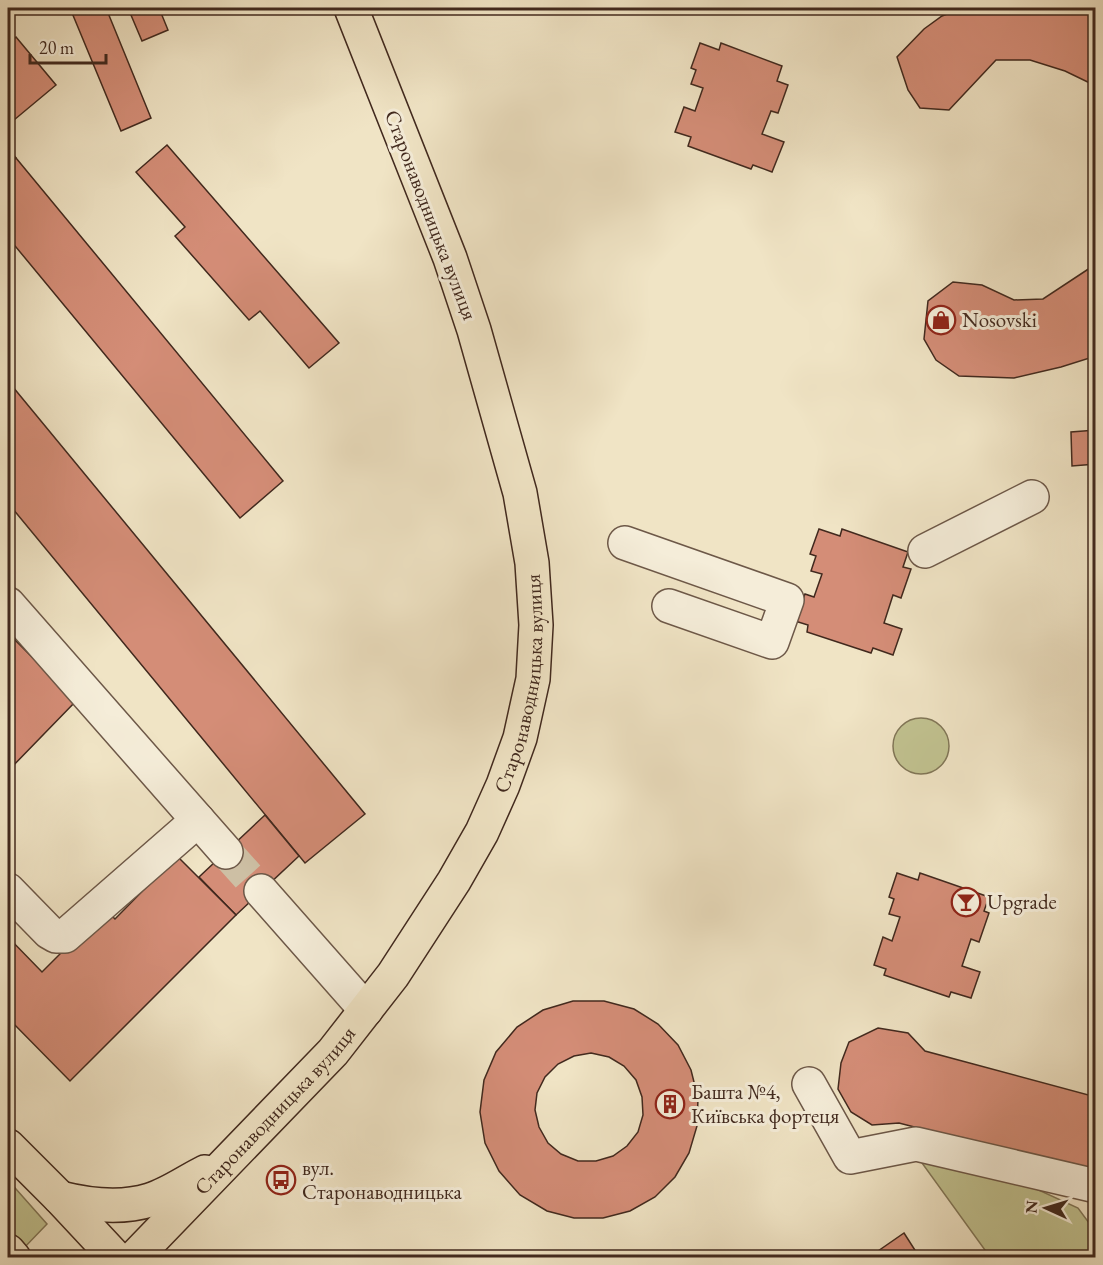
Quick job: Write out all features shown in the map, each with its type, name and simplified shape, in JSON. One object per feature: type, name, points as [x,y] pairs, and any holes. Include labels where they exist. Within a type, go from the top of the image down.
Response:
[{"type":"main road","name":"Старонаводницька вулиця","points":[[134,1257],[333,1052],[393,975],[454,881],[482,832],[503,785],[520,738],[533,679],[536,625],[532,564],[520,493],[474,330],[450,258],[351,8]]},
{"type":"main road","points":[[8,1146],[116,1257]]},
{"type":"main road","points":[[60,1198],[83,1204],[129,1204],[151,1200],[229,1161]]},
{"type":"main road","points":[[8,1251],[14,1257]]},
{"type":"lane","points":[[925,551],[1032,497]]},
{"type":"lane","points":[[626,543],[787,600],[772,642],[669,606]]},
{"type":"lane","points":[[8,604],[226,852]]},
{"type":"lane","points":[[8,890],[50,932],[56,936],[65,936],[198,820]]},
{"type":"lane","points":[[261,891],[366,1010]]},
{"type":"lane","points":[[809,1084],[850,1157],[916,1144],[1095,1186]]},
{"type":"green space","points":[[921,718],[936,723],[944,731],[949,746],[944,761],[936,769],[921,774],[906,769],[898,761],[893,746],[898,731],[906,723]]},
{"type":"green space","points":[[949,1149],[1078,1208],[1095,1231],[1095,1257],[990,1257],[922,1163],[921,1156]]},
{"type":"green space","points":[[8,1180],[47,1224],[23,1249],[8,1233]]},
{"type":"building","points":[[70,8],[106,8],[151,118],[121,131]]},
{"type":"building","points":[[128,8],[159,8],[168,30],[142,41]]},
{"type":"building","points":[[963,8],[1096,8],[1096,86],[1065,71],[1030,60],[996,60],[949,110],[920,108],[908,90],[897,57],[924,29],[942,16]]},
{"type":"building","points":[[16,37],[56,85],[8,125],[8,44]]},
{"type":"building","points":[[700,43],[719,50],[721,43],[782,66],[777,81],[788,85],[778,113],[771,111],[762,134],[784,142],[772,172],[753,165],[751,169],[688,146],[691,137],[675,132],[684,107],[695,111],[703,88],[691,84],[696,70],[691,68]]},
{"type":"building","points":[[167,145],[339,343],[309,368],[260,311],[249,320],[175,236],[185,227],[136,172]]},
{"type":"building","points":[[8,147],[16,158],[8,166]]},
{"type":"building","points":[[16,158],[283,481],[240,518],[11,241],[8,244],[8,166]]},
{"type":"building","points":[[1096,264],[1096,356],[1014,378],[959,376],[936,360],[924,339],[928,301],[953,282],[982,285],[1014,300],[1043,299]]},
{"type":"building","points":[[8,381],[365,814],[305,863],[8,503]]},
{"type":"building","points":[[1096,430],[1096,464],[1072,466],[1071,432]]},
{"type":"building","points":[[819,529],[840,536],[842,529],[908,552],[903,567],[911,569],[901,598],[893,595],[884,623],[902,629],[893,655],[873,648],[871,653],[807,632],[808,625],[795,621],[805,594],[814,597],[822,574],[811,571],[816,556],[810,554]]},
{"type":"building","points":[[8,633],[76,701],[8,771]]},
{"type":"building","points":[[265,815],[299,856],[236,915],[199,877]]},
{"type":"building","points":[[177,856],[236,915],[70,1081],[8,1018],[8,937],[42,972],[105,909],[115,919]]},
{"type":"building","points":[[897,873],[918,880],[920,873],[989,897],[984,911],[989,913],[979,942],[971,939],[962,966],[980,972],[971,998],[951,992],[949,997],[884,975],[886,969],[874,965],[883,937],[892,941],[900,917],[889,914],[894,899],[889,897]]},
{"type":"building","name":"Башта №4, Київська фортеця","points":[[573,1001],[604,1001],[634,1009],[658,1024],[678,1045],[691,1070],[698,1098],[697,1126],[689,1153],[675,1177],[655,1197],[630,1211],[603,1218],[574,1218],[547,1211],[520,1195],[499,1171],[485,1143],[480,1112],[484,1080],[496,1052],[517,1027],[543,1010]],"holes":[[[591,1053],[609,1057],[624,1066],[636,1080],[642,1097],[643,1115],[638,1132],[627,1146],[613,1156],[596,1161],[578,1161],[561,1154],[548,1143],[539,1127],[535,1110],[537,1093],[545,1077],[558,1064],[574,1056]]]},
{"type":"building","points":[[878,1028],[908,1033],[925,1051],[1096,1097],[1096,1174],[899,1123],[872,1125],[851,1112],[838,1089],[841,1063],[849,1042]]},
{"type":"building","points":[[904,1233],[920,1258],[868,1258]]},
{"type":"tunnel","points":[[226,852],[261,891]]},
{"type":"place","name":"Nosovski","points":[[941,320]]},
{"type":"place","name":"Upgrade","points":[[966,902]]},
{"type":"place","name":"Башта №4, Київська фортеця","points":[[670,1104]]},
{"type":"place","name":"вул. Старонаводницька","points":[[281,1180]]}]
